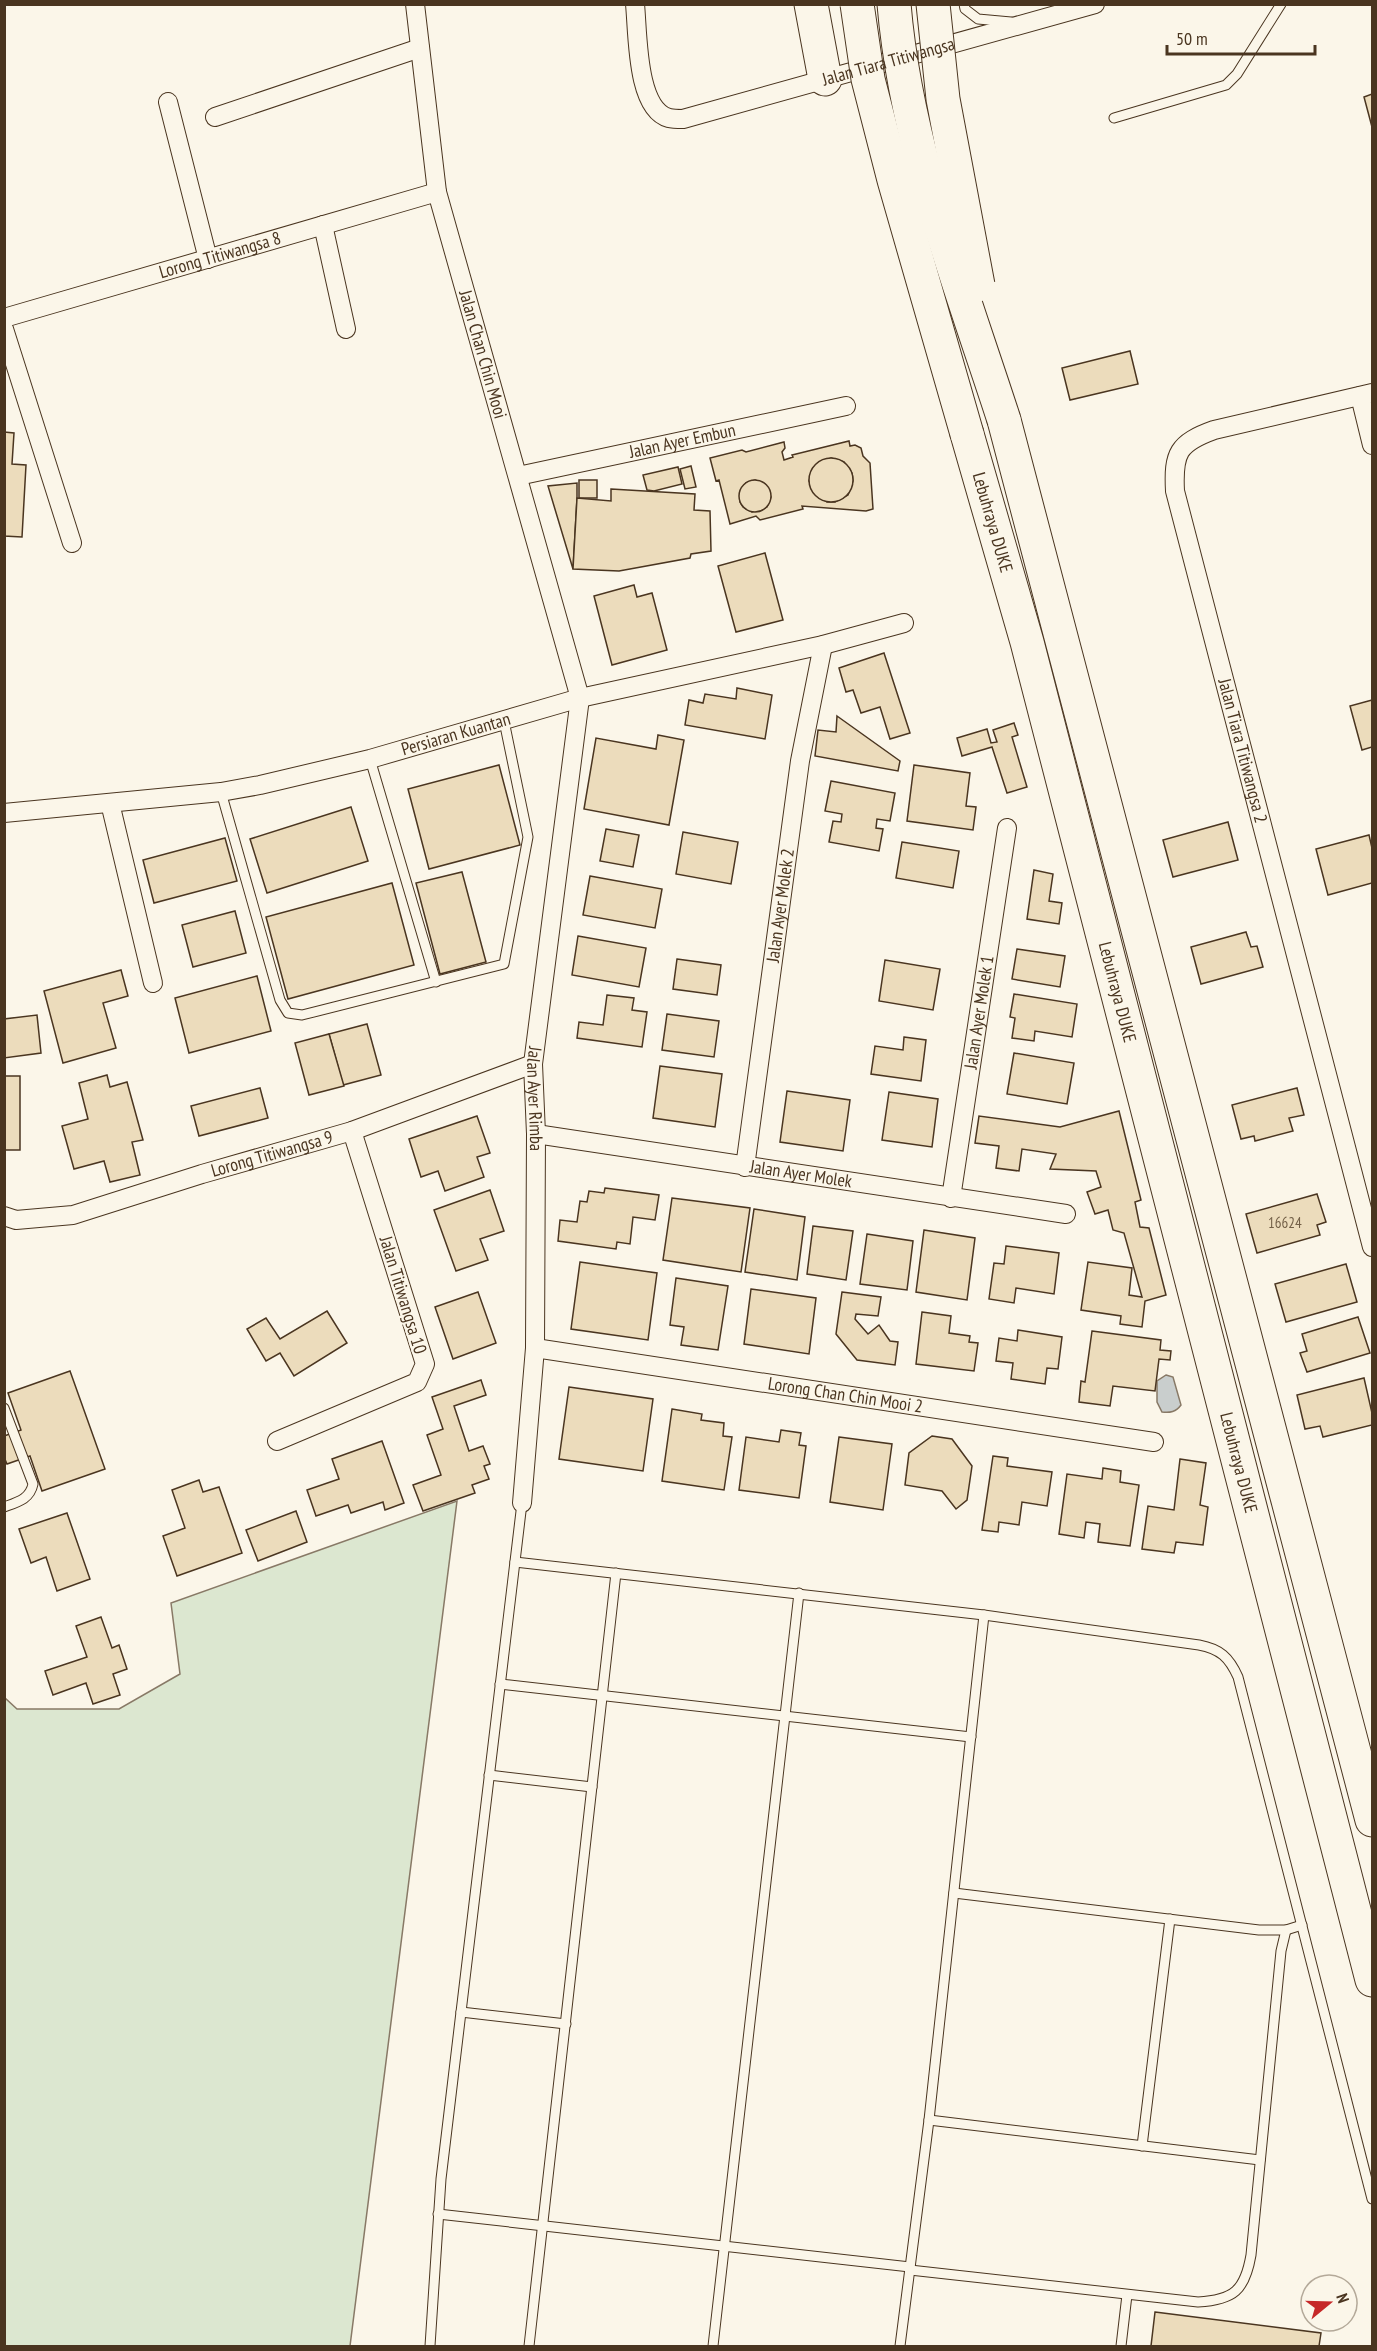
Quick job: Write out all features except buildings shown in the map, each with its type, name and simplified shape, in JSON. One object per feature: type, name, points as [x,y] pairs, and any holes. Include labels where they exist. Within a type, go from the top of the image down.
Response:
[{"type":"highway","name":"Lebuhraya DUKE","points":[[857,4],[868,79],[876,112],[924,292],[1027,642],[1372,1980]]},
{"type":"highway","name":"Lebuhraya DUKE","points":[[894,4],[904,73],[919,147],[941,226],[1004,420],[1372,1820]]},
{"type":"highway","points":[[933,4],[943,99],[1004,420]]},
{"type":"street","name":"Jalan Chan Chin Mooi","points":[[416,4],[437,192],[580,698]]},
{"type":"street","name":"Jalan Tiara Titiwangsa","points":[[635,4],[644,87],[649,100],[668,118],[683,119],[815,43],[1022,23],[1095,4]]},
{"type":"street","points":[[215,117],[420,48]]},
{"type":"street","points":[[168,102],[208,259]]},
{"type":"street","name":"Lorong Titiwangsa 8","points":[[4,318],[437,192]]},
{"type":"street","points":[[323,225],[346,329]]},
{"type":"street","points":[[4,329],[72,543]]},
{"type":"street","points":[[1366,394],[1372,445]]},
{"type":"street","name":"Jalan Tiara Titiwangsa 2","points":[[1366,394],[1214,430],[1195,437],[1180,450],[1174,467],[1175,491],[1372,1247]]},
{"type":"street","name":"Jalan Ayer Embun","points":[[518,476],[846,406]]},
{"type":"street","name":"Persiaran Kuantan","points":[[4,813],[221,792],[260,785],[370,759],[580,698],[823,645],[904,623]]},
{"type":"street","name":"Jalan Ayer Molek 2","points":[[745,1167],[800,761],[823,645]]},
{"type":"street","name":"Jalan Ayer Rimba","points":[[522,1503],[535,1348],[536,1134],[533,1064],[580,698]]},
{"type":"street","points":[[110,803],[153,983]]},
{"type":"street","name":"Jalan Ayer Molek 1","points":[[951,1198],[1007,828]]},
{"type":"street","name":"Lorong Titiwangsa 9","points":[[4,1216],[16,1220],[73,1215],[202,1174],[352,1131],[533,1064]]},
{"type":"street","name":"Jalan Titiwangsa 10","points":[[277,1441],[417,1382],[425,1364],[352,1131]]},
{"type":"street","name":"Jalan Ayer Molek","points":[[536,1134],[1066,1214]]},
{"type":"street","name":"Lorong Chan Chin Mooi 2","points":[[535,1348],[1154,1442]]},
{"type":"lane","points":[[964,4],[965,9],[978,19],[1022,23]]},
{"type":"lane","points":[[1114,118],[1226,85],[1237,74],[1281,4]]},
{"type":"lane","points":[[221,792],[280,1000],[288,1013],[302,1015],[436,982],[504,964],[528,837],[504,721]]},
{"type":"lane","points":[[370,759],[436,982]]},
{"type":"lane","points":[[4,1408],[33,1484],[32,1492],[24,1500],[4,1507]]},
{"type":"lane","points":[[429,2346],[438,2214],[522,1503]]},
{"type":"lane","points":[[515,1562],[984,1615],[1199,1645],[1223,1653],[1232,1664],[1238,1677],[1372,2199]]},
{"type":"lane","points":[[529,2346],[616,1573]]},
{"type":"lane","points":[[712,2346],[799,1593]]},
{"type":"lane","points":[[900,2346],[929,2120],[984,1615]]},
{"type":"lane","points":[[500,1684],[971,1737]]},
{"type":"lane","points":[[489,1775],[592,1787]]},
{"type":"lane","points":[[954,1893],[1259,1930],[1287,1930],[1302,1925]]},
{"type":"lane","points":[[1142,2145],[1170,1919]]},
{"type":"lane","points":[[438,2214],[1127,2295],[1198,2302],[1223,2299],[1234,2293],[1248,2274],[1281,1951],[1287,1930]]},
{"type":"lane","points":[[461,2012],[567,2024]]},
{"type":"lane","points":[[929,2120],[1260,2160]]},
{"type":"lane","points":[[1121,2346],[1127,2295]]},
{"type":"green space","points":[[457,1501],[350,2346],[5,2346],[5,1698],[17,1709],[119,1709],[180,1674],[171,1603]]},
{"type":"shaded area","points":[[1166,1375],[1173,1377],[1181,1405],[1175,1411],[1162,1412],[1157,1402],[1157,1381]]}]
